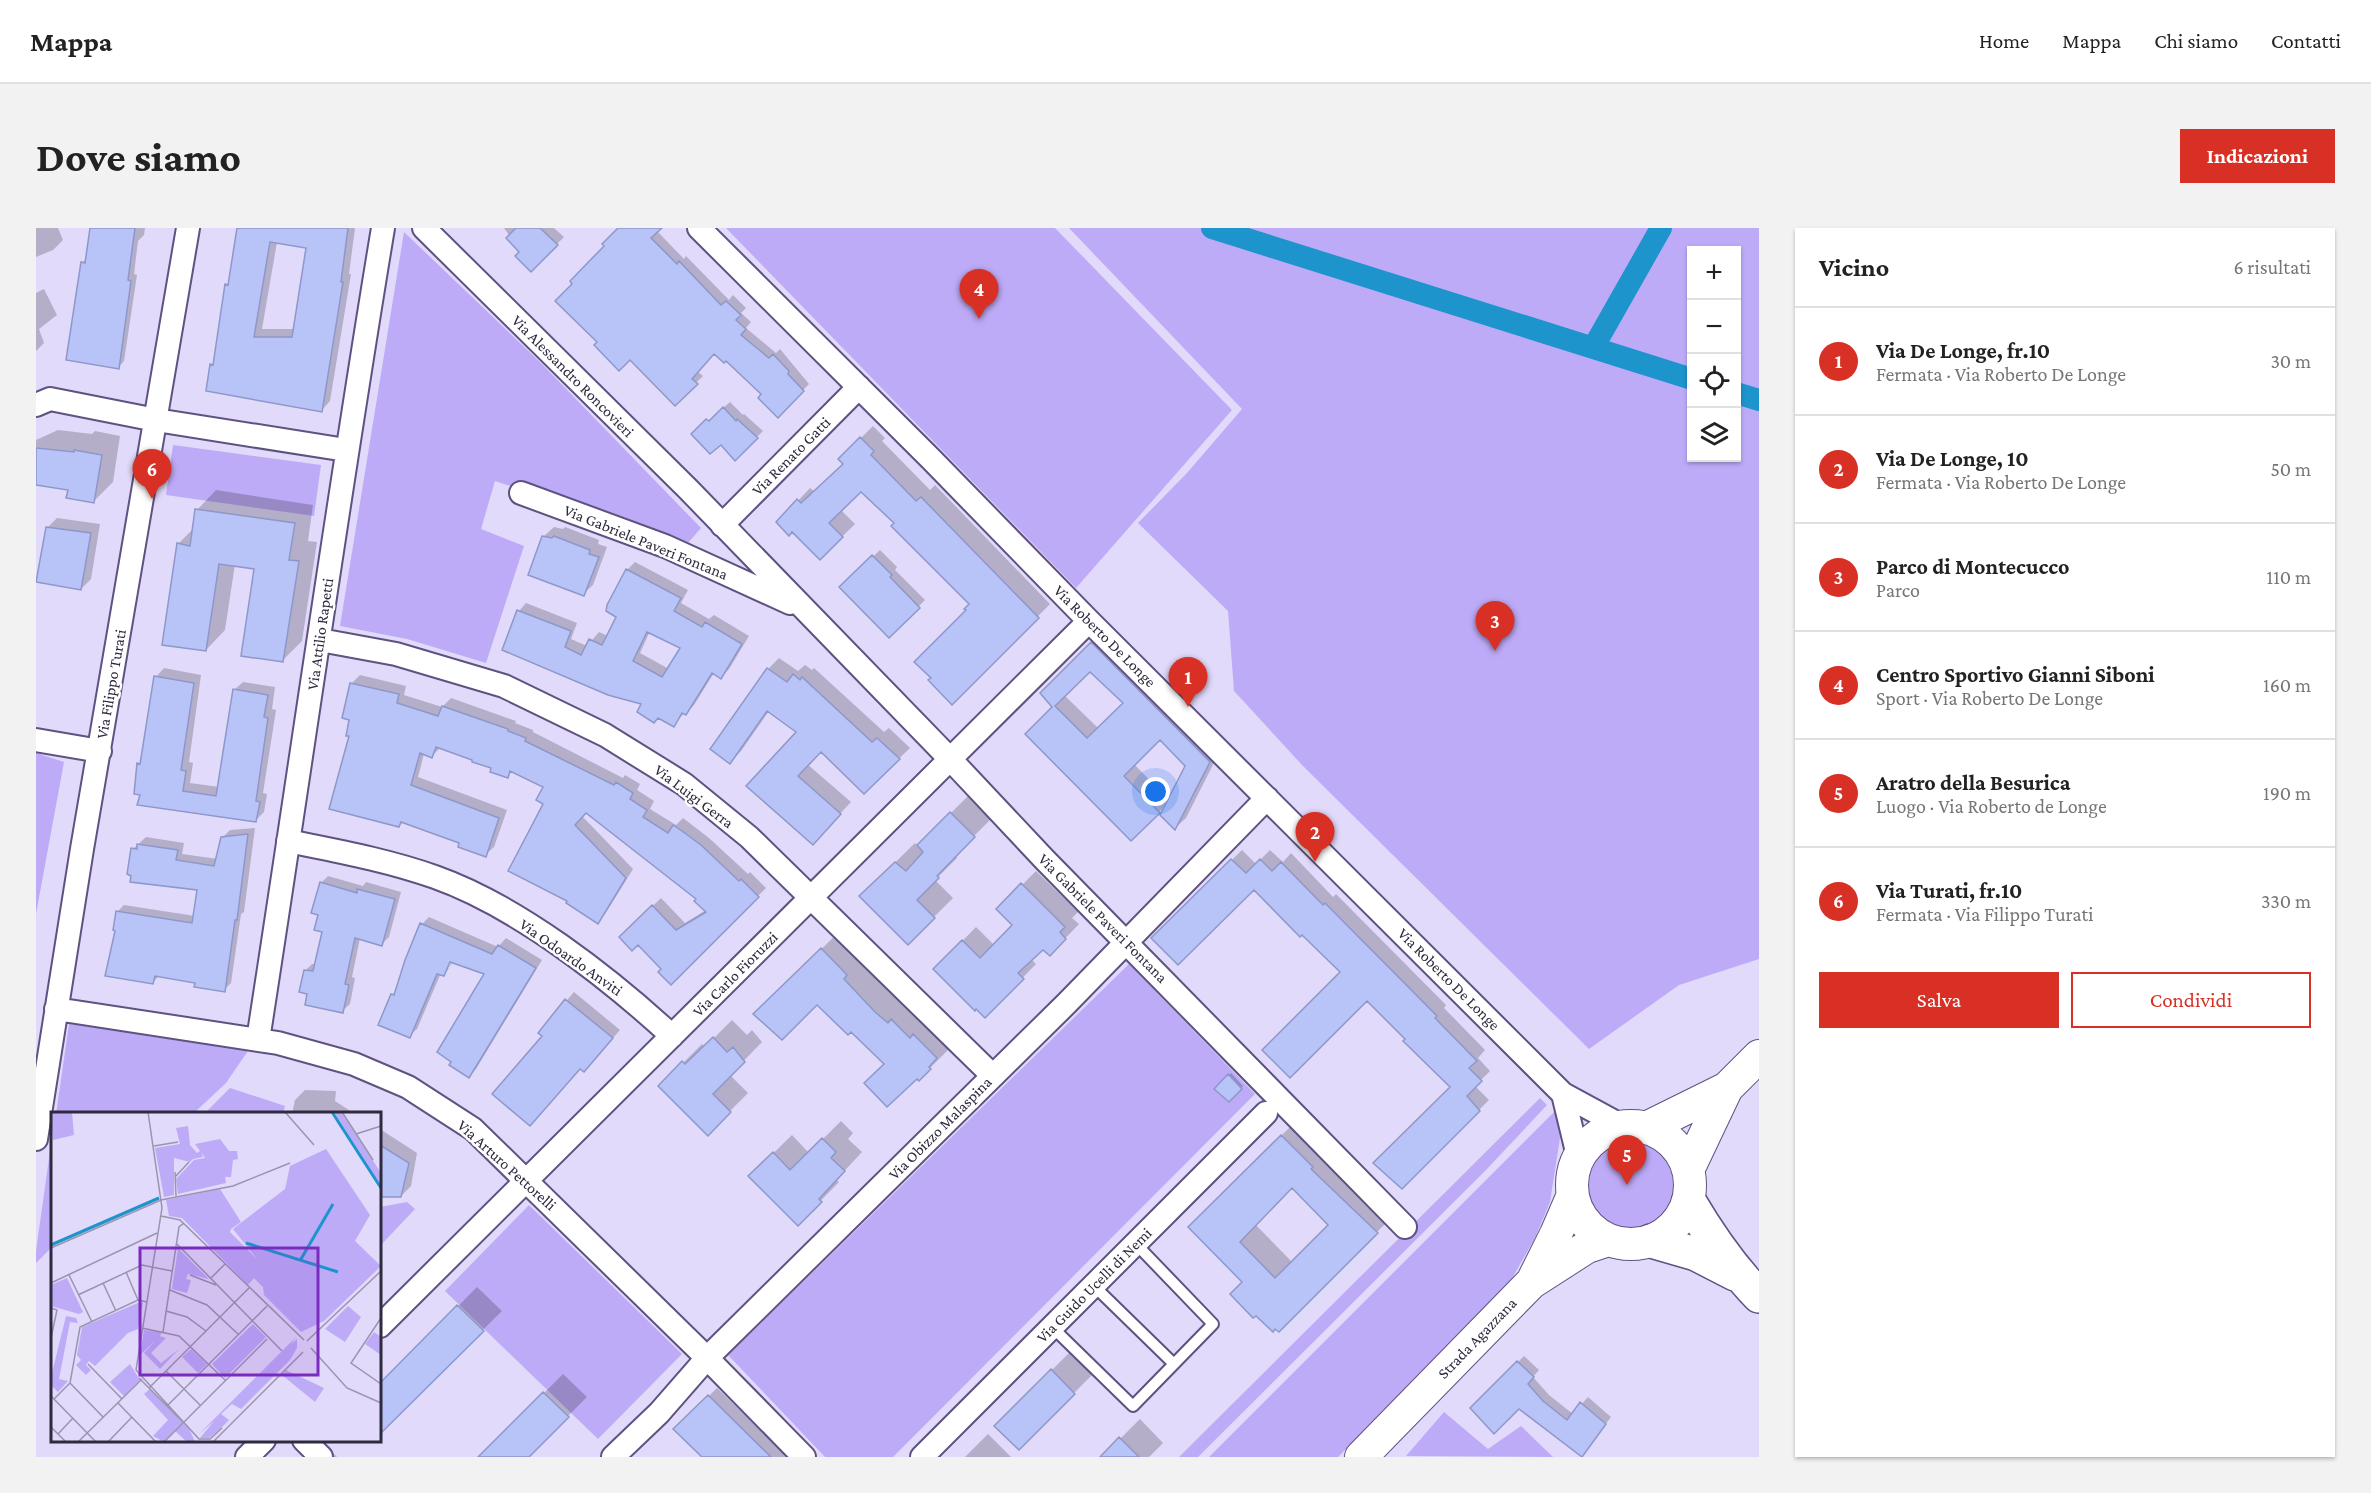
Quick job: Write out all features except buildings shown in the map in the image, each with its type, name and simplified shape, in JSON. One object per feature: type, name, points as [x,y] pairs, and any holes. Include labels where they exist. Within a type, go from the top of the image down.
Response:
[{"type":"main road","points":[[1689,1168],[1726,1088],[1759,1056]]},
{"type":"main road","points":[[1635,1126],[1666,1136],[1680,1150],[1689,1168],[1691,1184],[1689,1200],[1680,1218],[1667,1232],[1651,1241],[1622,1244],[1608,1240],[1592,1230],[1579,1215],[1572,1197],[1572,1176],[1578,1156],[1589,1142],[1604,1131],[1635,1126],[1726,1088]]},
{"type":"main road","points":[[1531,1283],[1572,1197]]},
{"type":"main road","points":[[1689,1200],[1709,1234],[1749,1286]]},
{"type":"main road","name":"Strada Agazzana","points":[[1361,1457],[1531,1283],[1587,1247],[1608,1240]]},
{"type":"main road","points":[[1651,1241],[1696,1254],[1749,1286]]},
{"type":"street","name":"Via Filippo Turati","points":[[36,1139],[42,1064],[56,1009],[188,228]]},
{"type":"street","name":"Via Attilio Rapetti","points":[[258,1040],[320,640],[346,450],[383,228]]},
{"type":"street","name":"Via Alessandro Roncovieri","points":[[424,228],[722,525]]},
{"type":"street","name":"Via Roberto De Longe","points":[[699,228],[1563,1094]]},
{"type":"street","name":"Via Renato Gatti","points":[[722,525],[859,387]]},
{"type":"street","points":[[36,405],[50,399],[156,420],[346,450]]},
{"type":"street","name":"Via Gabriele Paveri Fontana","points":[[520,493],[664,546],[803,609]]},
{"type":"street","name":"Via Gabriele Paveri Fontana","points":[[722,525],[1045,860],[1405,1227]]},
{"type":"street","name":"Via Carlo Fioruzzi","points":[[381,1325],[1089,621]]},
{"type":"street","name":"Via Luigi Gerra","points":[[320,640],[396,654],[504,686],[605,735],[684,784],[749,837],[993,1076]]},
{"type":"street","points":[[36,740],[100,751]]},
{"type":"street","name":"Via Obizzo Malaspina","points":[[613,1457],[659,1413],[707,1359],[1127,942],[1267,798]]},
{"type":"street","name":"Via Odoardo Anviti","points":[[288,841],[374,859],[436,878],[493,904],[555,942],[637,1004],[672,1036]]},
{"type":"street","name":"Via Arturo Pettorelli","points":[[56,1009],[278,1043],[354,1064],[408,1087],[473,1130],[804,1457]]},
{"type":"street","points":[[1563,1094],[1635,1126]]},
{"type":"street","points":[[1563,1094],[1578,1156]]},
{"type":"street","name":"Via Guido Ucelli di Nemi","points":[[922,1457],[1266,1113]]},
{"type":"street","points":[[248,1457],[262,1442]]},
{"type":"street","points":[[306,1442],[321,1457]]},
{"type":"lane","points":[[1052,1327],[1133,1406],[1213,1324],[1135,1244]]},
{"type":"lane","points":[[1094,1285],[1174,1364]]},
{"type":"shaded area","points":[[726,228],[1055,228],[1232,410],[1076,588]]},
{"type":"shaded area","points":[[1069,228],[1759,228],[1759,959],[1679,985],[1589,1049],[1303,766],[1234,691],[1228,611],[1138,523],[1187,473],[1242,409]]},
{"type":"shaded area","points":[[404,232],[541,363],[701,528],[687,544],[495,481],[481,529],[524,546],[486,663],[407,639],[340,626]]},
{"type":"shaded area","points":[[173,445],[321,465],[314,516],[166,495]]},
{"type":"shaded area","points":[[36,753],[64,762],[36,914]]},
{"type":"shaded area","points":[[1129,964],[1255,1094],[893,1457],[825,1457],[728,1355]]},
{"type":"shaded area","points":[[69,1024],[250,1048],[226,1083],[195,1112],[56,1112]]},
{"type":"shaded area","points":[[230,1088],[285,1106],[283,1112],[206,1112]]},
{"type":"shaded area","points":[[1540,1098],[1547,1105],[1486,1170],[1198,1457],[1179,1457]]},
{"type":"shaded area","points":[[1555,1111],[1560,1138],[1550,1202],[1535,1238],[1510,1282],[1338,1457],[1209,1457]]},
{"type":"shaded area","points":[[1631,1138],[1649,1141],[1664,1152],[1675,1167],[1678,1185],[1675,1203],[1664,1218],[1649,1229],[1631,1232],[1613,1229],[1598,1218],[1587,1203],[1584,1185],[1587,1167],[1598,1152],[1613,1141]]},
{"type":"shaded area","points":[[51,1144],[51,1248],[36,1263]]},
{"type":"shaded area","points":[[407,1202],[415,1209],[381,1245],[381,1207]]},
{"type":"shaded area","points":[[529,1205],[682,1354],[598,1439],[445,1291]]},
{"type":"shaded area","points":[[1444,1412],[1488,1449],[1521,1426],[1553,1457],[1406,1456]]},
{"type":"waterway","points":[[1212,228],[1687,377]]},
{"type":"waterway","points":[[1593,348],[1661,228]]},
{"type":"waterway","points":[[1741,395],[1759,400]]},
{"type":"place","name":"Centro Sportivo Gianni Siboni","points":[[979,319]]},
{"type":"place","name":"Via Turati, fr.10","points":[[152,499]]},
{"type":"place","name":"Parco di Montecucco","points":[[1495,651]]},
{"type":"place","name":"Via De Longe, fr.10","points":[[1188,707]]},
{"type":"place","name":"Via De Longe, 10","points":[[1315,862]]},
{"type":"place","name":"Aratro della Besurica","points":[[1627,1185]]}]
